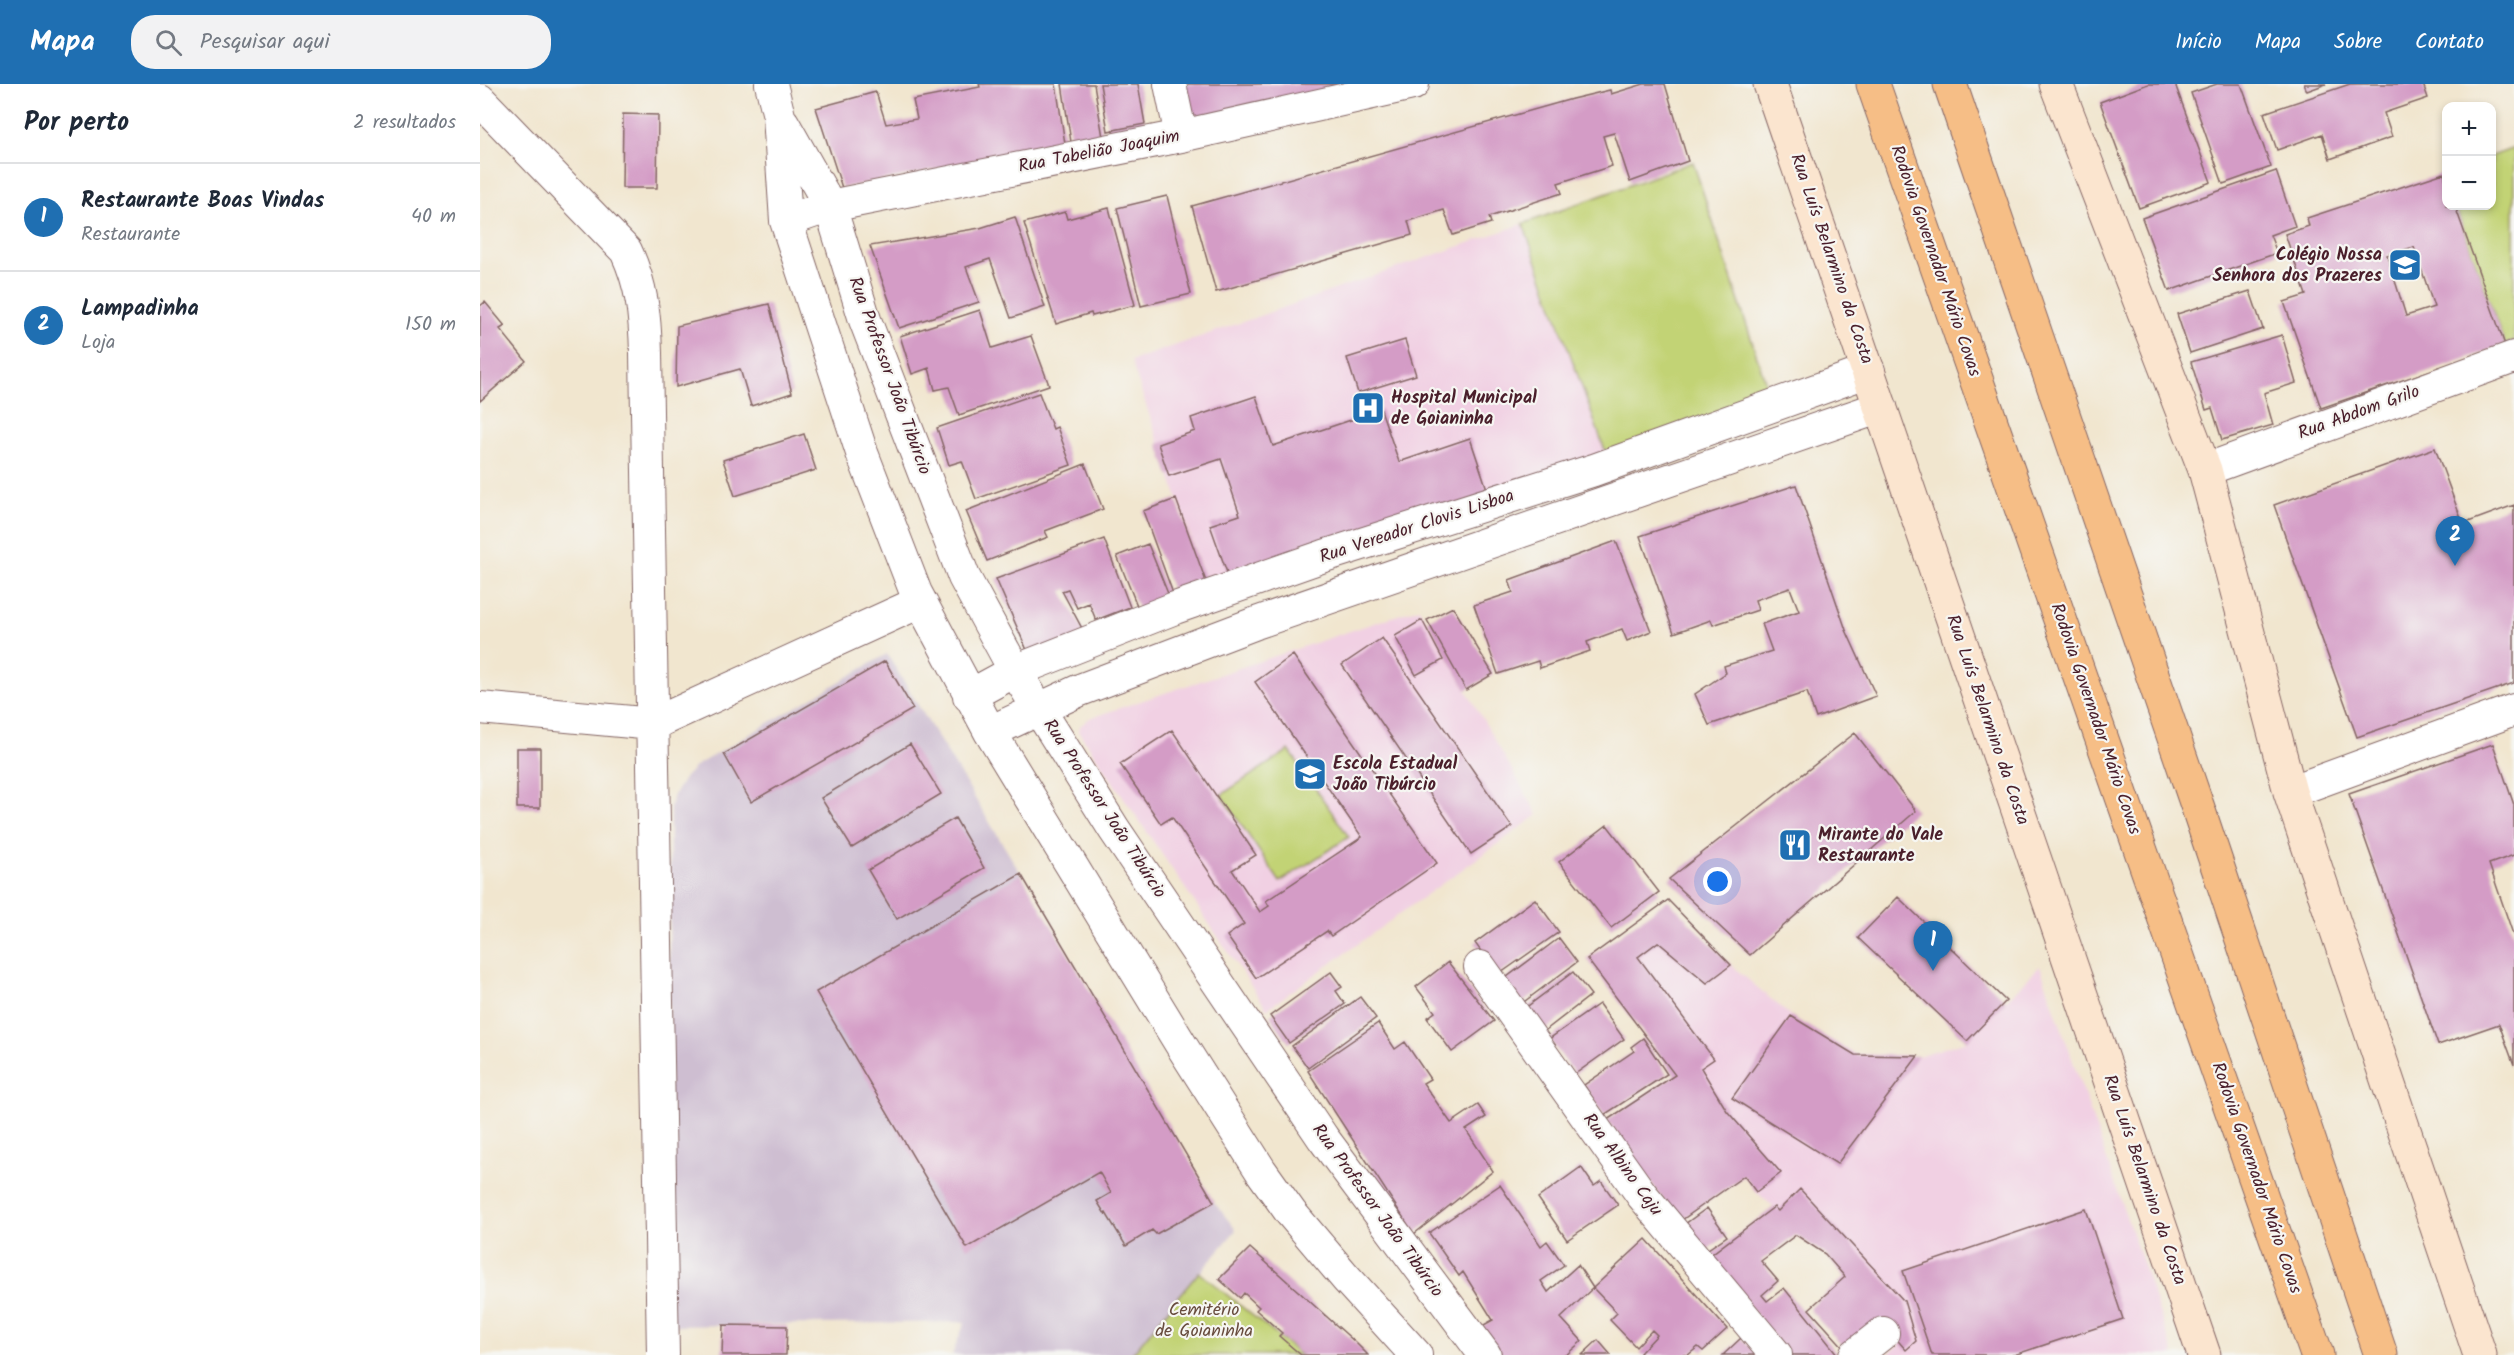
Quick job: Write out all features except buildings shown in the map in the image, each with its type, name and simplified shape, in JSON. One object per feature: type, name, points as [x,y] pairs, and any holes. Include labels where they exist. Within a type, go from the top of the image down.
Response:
[{"type":"highway","name":"Rodovia Governador Mário Covas","points":[[1873,84],[2317,1355]]},
{"type":"highway","points":[[1950,84],[2199,811],[2381,1355]]},
{"type":"main road","name":"Rua Luís Belarmino da Costa","points":[[1770,84],[2204,1355]]},
{"type":"main road","points":[[2056,84],[2205,470],[2290,792],[2480,1355]]},
{"type":"street","points":[[771,84],[779,116],[786,221],[862,453],[920,602],[990,732],[1182,1048],[1261,1171],[1291,1213],[1338,1270],[1416,1355]]},
{"type":"street","points":[[1170,84],[1181,136]]},
{"type":"street","name":"Rua Tabelião Joaquim","points":[[786,221],[830,206],[1181,136],[1413,84]]},
{"type":"street","points":[[480,100],[626,251],[642,294],[646,353],[663,1355]]},
{"type":"street","name":"Rua Professor João Tibúrcio","points":[[779,116],[830,206],[865,320],[964,577],[1015,670],[1114,829],[1323,1138],[1485,1355]]},
{"type":"street","name":"Rua Abdom Grilo","points":[[2205,470],[2514,357]]},
{"type":"street","name":"Rua Vereador Clovis Lisboa","points":[[969,696],[1015,670],[1175,608],[1324,556],[1594,470],[1869,371]]},
{"type":"street","name":"Rua Vereador Clovis Lisboa","points":[[990,732],[1124,673],[1337,594],[1598,507],[1881,407]]},
{"type":"street","points":[[1503,499],[1516,533]]},
{"type":"street","points":[[1324,556],[1337,594]]},
{"type":"street","points":[[480,708],[653,724],[920,602]]},
{"type":"street","points":[[2290,792],[2514,710]]},
{"type":"street","name":"Rua Albino Caju","points":[[1480,967],[1642,1195],[1776,1355]]},
{"type":"street","points":[[1856,1355],[1883,1333]]},
{"type":"shaded area","name":"Hospital Municipal de Goianinha","points":[[1523,224],[1607,456],[1208,587],[1131,361]]},
{"type":"shaded area","name":"Escola Estadual João Tibúrcio","points":[[1419,608],[1538,815],[1267,1009],[1079,732],[1080,726],[1090,718]]},
{"type":"shaded area","points":[[887,654],[1021,874],[1214,1202],[1236,1230],[1131,1355],[952,1355],[965,1322],[668,1326],[670,807],[685,777],[697,765]]},
{"type":"shaded area","points":[[1668,900],[1731,965],[1791,1016],[1855,1054],[1918,1056],[1967,1041],[2040,966],[2174,1355],[1887,1355],[1901,1344],[1889,1312],[1825,1254],[1796,1235],[1774,1207],[1756,1192],[1675,1075],[1587,959]]},
{"type":"green space","points":[[2514,148],[2514,341],[2505,345],[2456,210],[2496,210],[2496,155]]},
{"type":"green space","points":[[1693,162],[1771,399],[1607,456],[1523,224]]},
{"type":"green space","points":[[1289,750],[1349,837],[1280,882],[1221,795]]},
{"type":"green space","name":"Cemitério de Goianinha","points":[[1199,1272],[1301,1355],[1131,1355]]},
{"type":"place","name":"Colégio Nossa Senhora dos Prazeres","points":[[2405,265]]},
{"type":"place","name":"Hospital Municipal de Goianinha","points":[[1368,408]]},
{"type":"place","name":"Lampadinha","points":[[2455,566]]},
{"type":"place","name":"Escola Estadual João Tibúrcio","points":[[1310,774]]},
{"type":"place","name":"Mirante do Vale Restaurante","points":[[1795,845]]},
{"type":"place","name":"Restaurante Boas Vindas","points":[[1933,971]]}]
